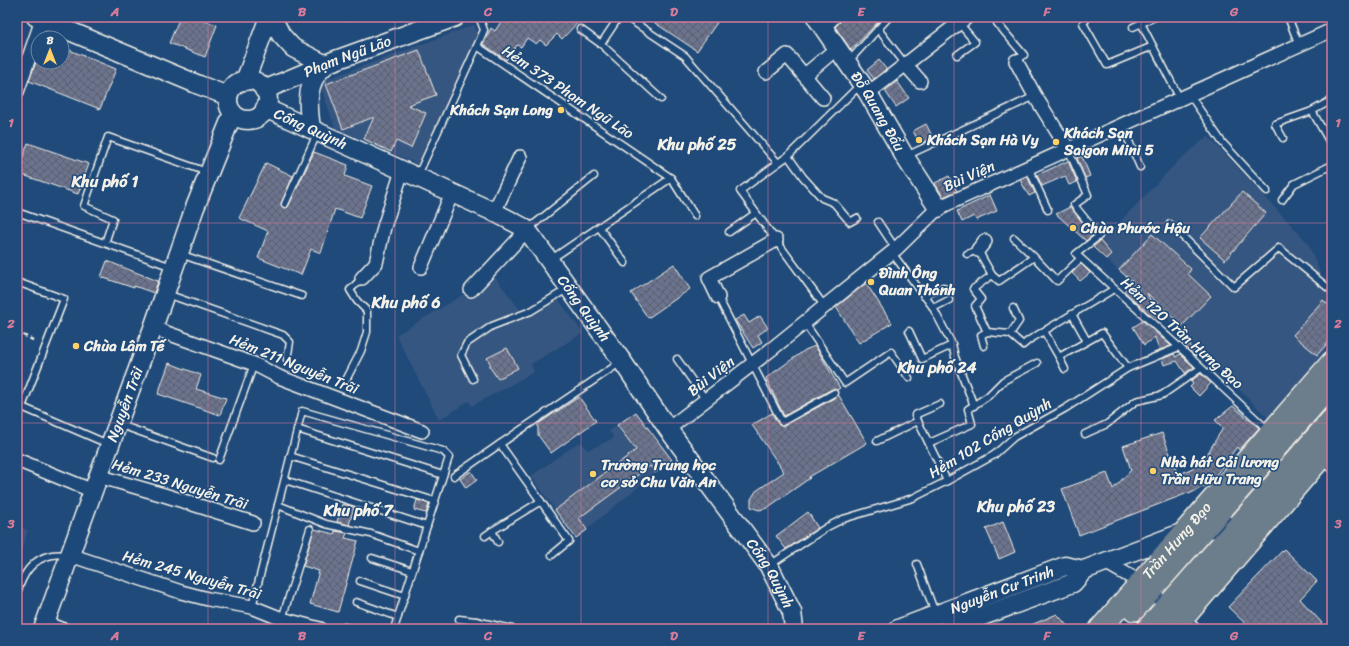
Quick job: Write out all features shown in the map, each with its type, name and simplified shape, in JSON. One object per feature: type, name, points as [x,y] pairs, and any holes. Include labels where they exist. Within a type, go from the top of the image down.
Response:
[{"type":"main road","name":"Trần Hưng Đạo","points":[[1118,629],[1184,532],[1276,437],[1310,398],[1332,362]]},
{"type":"main road","name":"Trần Hưng Đạo","points":[[1310,398],[1332,384]]},
{"type":"main road","points":[[1183,626],[1266,522],[1323,455],[1332,419]]},
{"type":"main road","name":"Trần Hưng Đạo","points":[[1100,629],[1206,529],[1276,437]]},
{"type":"main road","points":[[1147,629],[1239,525],[1323,455]]},
{"type":"street","points":[[271,17],[281,35],[293,48],[326,65],[316,75],[309,95],[308,105],[314,131]]},
{"type":"street","points":[[245,81],[271,17]]},
{"type":"street","name":"Phạm Ngũ Lão","points":[[264,90],[326,65],[455,17]]},
{"type":"street","points":[[17,92],[39,18],[198,85],[228,96]]},
{"type":"street","points":[[864,88],[906,65],[963,20]]},
{"type":"street","name":"Ðỗ Quang Ðẩu","points":[[824,21],[837,48],[864,88],[905,157],[938,208]]},
{"type":"street","name":"Bùi Viện","points":[[668,429],[805,323],[894,251],[938,208],[1332,30]]},
{"type":"street","points":[[805,75],[837,48]]},
{"type":"street","points":[[766,72],[787,55],[823,98]]},
{"type":"street","points":[[1016,61],[1035,96],[1068,149]]},
{"type":"street","points":[[906,65],[920,81]]},
{"type":"street","points":[[245,81],[254,82],[264,90],[267,100],[265,108],[262,114],[257,118],[244,120],[233,114],[229,108],[228,96],[234,86],[245,81]]},
{"type":"street","name":"Cống Quỳnh","points":[[265,108],[494,212],[527,230],[622,361],[668,429],[769,566],[792,612],[794,629]]},
{"type":"street","name":"Nguyễn Trãi","points":[[45,624],[176,261],[209,172],[233,114]]},
{"type":"street","points":[[494,212],[520,157]]},
{"type":"street","points":[[362,278],[376,263],[384,227],[409,174]]},
{"type":"street","points":[[421,267],[452,193]]},
{"type":"street","points":[[471,290],[527,230]]},
{"type":"street","points":[[718,297],[710,278],[776,240]]},
{"type":"street","name":"Hẻm 211 Nguyễn Trãi","points":[[153,328],[254,364],[279,377],[422,431]]},
{"type":"street","name":"Hẻm 233 Nguyễn Trãi","points":[[17,460],[95,483],[164,495],[253,523]]},
{"type":"street","name":"Nguyễn Cư Trinh","points":[[947,629],[1073,583],[1084,570],[1184,532],[1266,522]]},
{"type":"street","name":"Hẻm 245 Nguyễn Trãi","points":[[70,555],[181,592],[208,599],[252,607],[282,618],[320,629]]},
{"type":"street","points":[[1104,562],[1146,586],[1167,606],[1183,626]]},
{"type":"street","name":"Nguyễn Cư Trinh","points":[[898,629],[1065,566],[1084,570]]},
{"type":"lane","points":[[341,17],[349,17]]},
{"type":"lane","points":[[409,174],[477,46],[484,30],[479,17]]},
{"type":"lane","points":[[601,44],[619,17]]},
{"type":"lane","points":[[626,17],[685,56],[778,163]]},
{"type":"lane","points":[[847,63],[889,17]]},
{"type":"lane","points":[[1004,17],[996,23],[1024,55],[1016,61]]},
{"type":"lane","points":[[1085,17],[1086,20],[1083,23],[1107,66],[1153,46]]},
{"type":"lane","points":[[1132,27],[1155,17]]},
{"type":"lane","points":[[1288,17],[1298,45]]},
{"type":"lane","points":[[963,20],[975,42]]},
{"type":"lane","points":[[1141,23],[1153,46],[1185,97],[1222,142],[1267,191]]},
{"type":"lane","points":[[580,29],[601,44],[661,99]]},
{"type":"lane","points":[[878,29],[906,65]]},
{"type":"lane","points":[[957,55],[980,37]]},
{"type":"lane","name":"Hẻm 373 Phạm Ngũ Lão","points":[[477,46],[671,178]]},
{"type":"lane","points":[[825,307],[740,191],[788,156],[864,88]]},
{"type":"lane","points":[[905,157],[1035,96]]},
{"type":"lane","points":[[1283,138],[1275,124],[1312,111],[1332,100]]},
{"type":"lane","points":[[1312,111],[1332,146]]},
{"type":"lane","points":[[1122,125],[1140,167]]},
{"type":"lane","points":[[285,204],[314,131]]},
{"type":"lane","points":[[105,243],[113,219],[84,206],[108,137],[209,172]]},
{"type":"lane","points":[[1014,238],[1057,281],[1099,236],[1074,205],[1088,195],[1068,149]]},
{"type":"lane","points":[[788,156],[803,177],[822,198],[834,202],[850,222],[857,218]]},
{"type":"lane","points":[[1282,200],[1294,184],[1332,165]]},
{"type":"lane","points":[[1028,167],[1048,210]]},
{"type":"lane","points":[[527,230],[594,176]]},
{"type":"lane","points":[[549,260],[671,178],[696,216]]},
{"type":"lane","points":[[17,212],[105,243],[302,296]]},
{"type":"lane","points":[[729,232],[756,213]]},
{"type":"lane","points":[[878,222],[894,251],[933,308],[952,345],[954,356],[974,406]]},
{"type":"lane","points":[[1170,224],[1234,287],[1279,248],[1332,291]]},
{"type":"lane","points":[[599,227],[625,263]]},
{"type":"lane","points":[[977,249],[992,275],[999,281],[1034,257]]},
{"type":"lane","name":"Hẻm 120 Trần Hưng Đạo","points":[[1078,257],[1179,347],[1276,437]]},
{"type":"lane","points":[[987,332],[975,306],[980,299],[973,289],[992,275]]},
{"type":"lane","points":[[346,380],[361,351],[367,332],[367,311],[357,301],[350,290],[362,278]]},
{"type":"lane","points":[[17,282],[64,299],[22,408],[110,445]]},
{"type":"lane","points":[[924,296],[943,287]]},
{"type":"lane","points":[[473,379],[461,355],[467,343],[492,326],[531,311],[569,288]]},
{"type":"lane","points":[[984,346],[980,336],[987,332],[1010,334],[1023,345],[1114,289]]},
{"type":"lane","points":[[165,293],[284,335],[290,342],[287,360]]},
{"type":"lane","points":[[718,297],[782,422],[834,393]]},
{"type":"lane","points":[[933,308],[949,300]]},
{"type":"lane","points":[[1010,334],[1019,321],[1014,308]]},
{"type":"lane","points":[[1072,314],[1087,340]]},
{"type":"lane","points":[[805,323],[845,383],[891,352],[909,378]]},
{"type":"lane","points":[[909,331],[922,359],[952,345]]},
{"type":"lane","points":[[1044,331],[1065,369]]},
{"type":"lane","points":[[1059,357],[1102,333],[1128,368]]},
{"type":"lane","name":"Hẻm 102 Cống Quỳnh","points":[[769,566],[827,527],[843,519],[913,498],[947,481],[994,454],[1014,437],[1066,408],[1128,368],[1179,347]]},
{"type":"lane","points":[[677,359],[706,400]]},
{"type":"lane","points":[[454,476],[622,361]]},
{"type":"lane","points":[[929,443],[972,424],[968,409],[988,396],[1003,381],[1037,363]]},
{"type":"lane","points":[[118,424],[216,459],[254,364]]},
{"type":"lane","points":[[1085,434],[1107,424],[1136,401],[1162,395],[1201,368]]},
{"type":"lane","points":[[940,404],[915,415],[947,481]]},
{"type":"lane","points":[[252,607],[302,411],[443,451],[449,458],[394,629]]},
{"type":"lane","points":[[877,442],[918,421]]},
{"type":"lane","points":[[298,429],[443,475]]},
{"type":"lane","points":[[500,444],[569,541],[552,555]]},
{"type":"lane","points":[[290,456],[435,501]]},
{"type":"lane","points":[[285,480],[427,526]]},
{"type":"lane","points":[[485,536],[541,501]]},
{"type":"lane","points":[[278,504],[326,524],[371,534],[419,551]]},
{"type":"lane","points":[[282,618],[310,529]]},
{"type":"lane","points":[[492,531],[498,542]]},
{"type":"lane","points":[[17,593],[26,573],[33,563],[52,555],[70,555]]},
{"type":"lane","points":[[372,558],[412,571]]},
{"type":"lane","points":[[917,564],[935,615]]},
{"type":"lane","points":[[360,581],[404,596]]},
{"type":"lane","points":[[356,602],[398,617]]},
{"type":"lane","points":[[459,619],[512,629]]},
{"type":"lane","points":[[474,629],[476,621]]},
{"type":"lane","points":[[45,624],[71,629]]},
{"type":"lane","points":[[342,629],[344,627],[354,629]]},
{"type":"path","points":[[17,332],[36,341]]},
{"type":"shaded area","points":[[474,25],[479,36],[420,165],[335,128],[319,82]]},
{"type":"shaded area","points":[[1208,136],[1308,243],[1324,283],[1332,291],[1332,344],[1270,420],[1095,248],[1178,161]]},
{"type":"shaded area","points":[[494,276],[521,311],[553,292],[583,333],[531,364],[534,372],[472,406],[469,401],[439,420],[396,335]]},
{"type":"shaded area","name":"Trường Trung học cơ sở Chu Văn An","points":[[636,412],[672,460],[576,538],[531,476],[579,442],[588,450],[614,438],[609,431]]},
{"type":"shaded area","points":[[17,526],[28,530],[17,564]]},
{"type":"building","points":[[180,17],[195,17],[217,25],[205,57],[169,43]]},
{"type":"building","points":[[504,17],[583,17],[562,39],[557,34],[546,45],[540,40],[536,44],[527,38],[521,47],[517,45],[506,60],[483,44],[491,28],[495,31]]},
{"type":"building","points":[[646,17],[721,17],[697,51]]},
{"type":"building","points":[[842,17],[883,17],[851,50],[835,27],[840,22]]},
{"type":"building","points":[[70,50],[116,69],[100,109],[29,81],[33,70],[70,70]]},
{"type":"building","points":[[419,50],[436,95],[408,105],[426,113],[411,148],[396,141],[391,152],[364,139],[374,117],[343,129],[326,84]]},
{"type":"building","points":[[879,60],[886,69],[874,79],[867,70]]},
{"type":"building","points":[[897,81],[909,98],[896,107],[885,91]]},
{"type":"building","points":[[926,124],[933,138],[920,144],[913,131]]},
{"type":"building","points":[[28,143],[89,164],[78,194],[17,173]]},
{"type":"building","points":[[314,152],[348,165],[345,176],[372,186],[360,218],[335,209],[321,253],[311,249],[301,275],[258,258],[268,231],[239,218],[266,163],[293,176],[281,204],[284,208],[288,207]]},
{"type":"building","points":[[1082,156],[1090,176],[1085,178],[1077,158]]},
{"type":"building","points":[[1068,161],[1077,182],[1069,185],[1065,176],[1042,186],[1037,175]]},
{"type":"building","points":[[949,176],[957,191],[943,197],[935,183]]},
{"type":"building","points":[[1027,176],[1035,193],[1029,196],[1020,180]]},
{"type":"building","points":[[1242,192],[1266,213],[1225,260],[1200,238]]},
{"type":"building","points":[[990,195],[997,211],[976,220],[974,216],[962,222],[957,211]]},
{"type":"building","points":[[1070,207],[1093,235],[1086,241],[1056,214]]},
{"type":"building","points":[[1152,234],[1191,269],[1188,274],[1211,296],[1182,326],[1147,293],[1161,325],[1124,291],[1133,282],[1119,270]]},
{"type":"building","points":[[1100,241],[1111,254],[1106,259],[1093,247]]},
{"type":"building","points":[[107,261],[158,281],[154,293],[101,277]]},
{"type":"building","points":[[674,264],[690,289],[648,318],[631,293]]},
{"type":"building","points":[[1081,264],[1090,273],[1080,281],[1072,273]]},
{"type":"building","points":[[866,283],[892,323],[859,343],[836,307]]},
{"type":"building","points":[[1323,300],[1332,308],[1332,338],[1317,355],[1293,335]]},
{"type":"building","points":[[744,315],[749,323],[760,316],[768,328],[758,335],[762,342],[753,348],[735,320]]},
{"type":"building","points":[[1143,321],[1171,346],[1159,350],[1155,337],[1144,345],[1133,327]]},
{"type":"building","points":[[1189,344],[1198,354],[1195,356],[1186,348]]},
{"type":"building","points":[[815,346],[840,388],[837,390],[832,389],[784,416],[766,378],[805,350]]},
{"type":"building","points":[[507,348],[518,368],[498,379],[489,366],[491,365],[487,358]]},
{"type":"building","points":[[1174,354],[1176,357],[1180,354],[1194,367],[1185,373],[1177,361],[1164,365],[1162,359]]},
{"type":"building","points":[[169,363],[201,375],[196,389],[226,398],[220,415],[158,394]]},
{"type":"building","points":[[1201,374],[1211,383],[1199,396],[1190,387],[1193,384],[1190,381]]},
{"type":"building","points":[[838,394],[867,443],[809,477],[810,478],[767,508],[759,510],[751,507],[751,499],[756,491],[784,472],[752,425],[772,413],[778,424],[784,426],[836,397]]},
{"type":"building","points":[[579,397],[596,421],[551,453],[538,435],[538,424]]},
{"type":"building","points":[[1233,406],[1259,428],[1239,450],[1237,447],[1209,484],[1189,494],[1188,493],[1079,535],[1062,489],[1107,473],[1113,489],[1131,470],[1123,446],[1162,433],[1178,475],[1201,464],[1223,428],[1215,420]]},
{"type":"building","points":[[636,412],[672,460],[655,473],[650,466],[579,518],[587,530],[576,538],[555,510],[636,450],[617,425]]},
{"type":"building","points":[[471,471],[477,480],[466,488],[460,479]]},
{"type":"building","points":[[417,500],[429,504],[426,513],[414,510]]},
{"type":"building","points":[[342,504],[354,507],[349,525],[337,522]]},
{"type":"building","points":[[808,512],[818,528],[786,549],[776,536]]},
{"type":"building","points":[[1003,522],[1015,552],[999,559],[986,529]]},
{"type":"building","points":[[314,529],[334,534],[335,531],[347,533],[345,538],[358,541],[338,612],[310,604],[319,571],[303,566]]},
{"type":"building","points":[[1284,549],[1317,581],[1300,599],[1322,623],[1315,629],[1251,629],[1228,607]]},
{"type":"building","points":[[1057,614],[1070,629],[1022,629]]},
{"type":"place","name":"Khách Sạn Long","points":[[561,110]]},
{"type":"place","name":"Khách Sạn Hà Vy","points":[[919,140]]},
{"type":"place","name":"Khách Sạn Saigon Mini 5","points":[[1056,142]]},
{"type":"place","name":"Chùa Phước Hậu","points":[[1073,228]]},
{"type":"place","name":"Đình Ông Quan Thánh","points":[[871,282]]},
{"type":"place","name":"Chùa Lâm Tế","points":[[76,346]]},
{"type":"place","name":"Nhà hát Cải lương Trần Hữu Trang","points":[[1153,471]]},
{"type":"place","name":"Trường Trung học cơ sở Chu Văn An","points":[[593,474]]},
{"type":"district","name":"Khu phố 25","points":[[697,144]]},
{"type":"district","name":"Khu phố 1","points":[[105,181]]},
{"type":"district","name":"Khu phố 6","points":[[406,302]]},
{"type":"district","name":"Khu phố 24","points":[[937,367]]},
{"type":"district","name":"Khu phố 23","points":[[1016,506]]},
{"type":"district","name":"Khu phố 7","points":[[358,510]]}]
